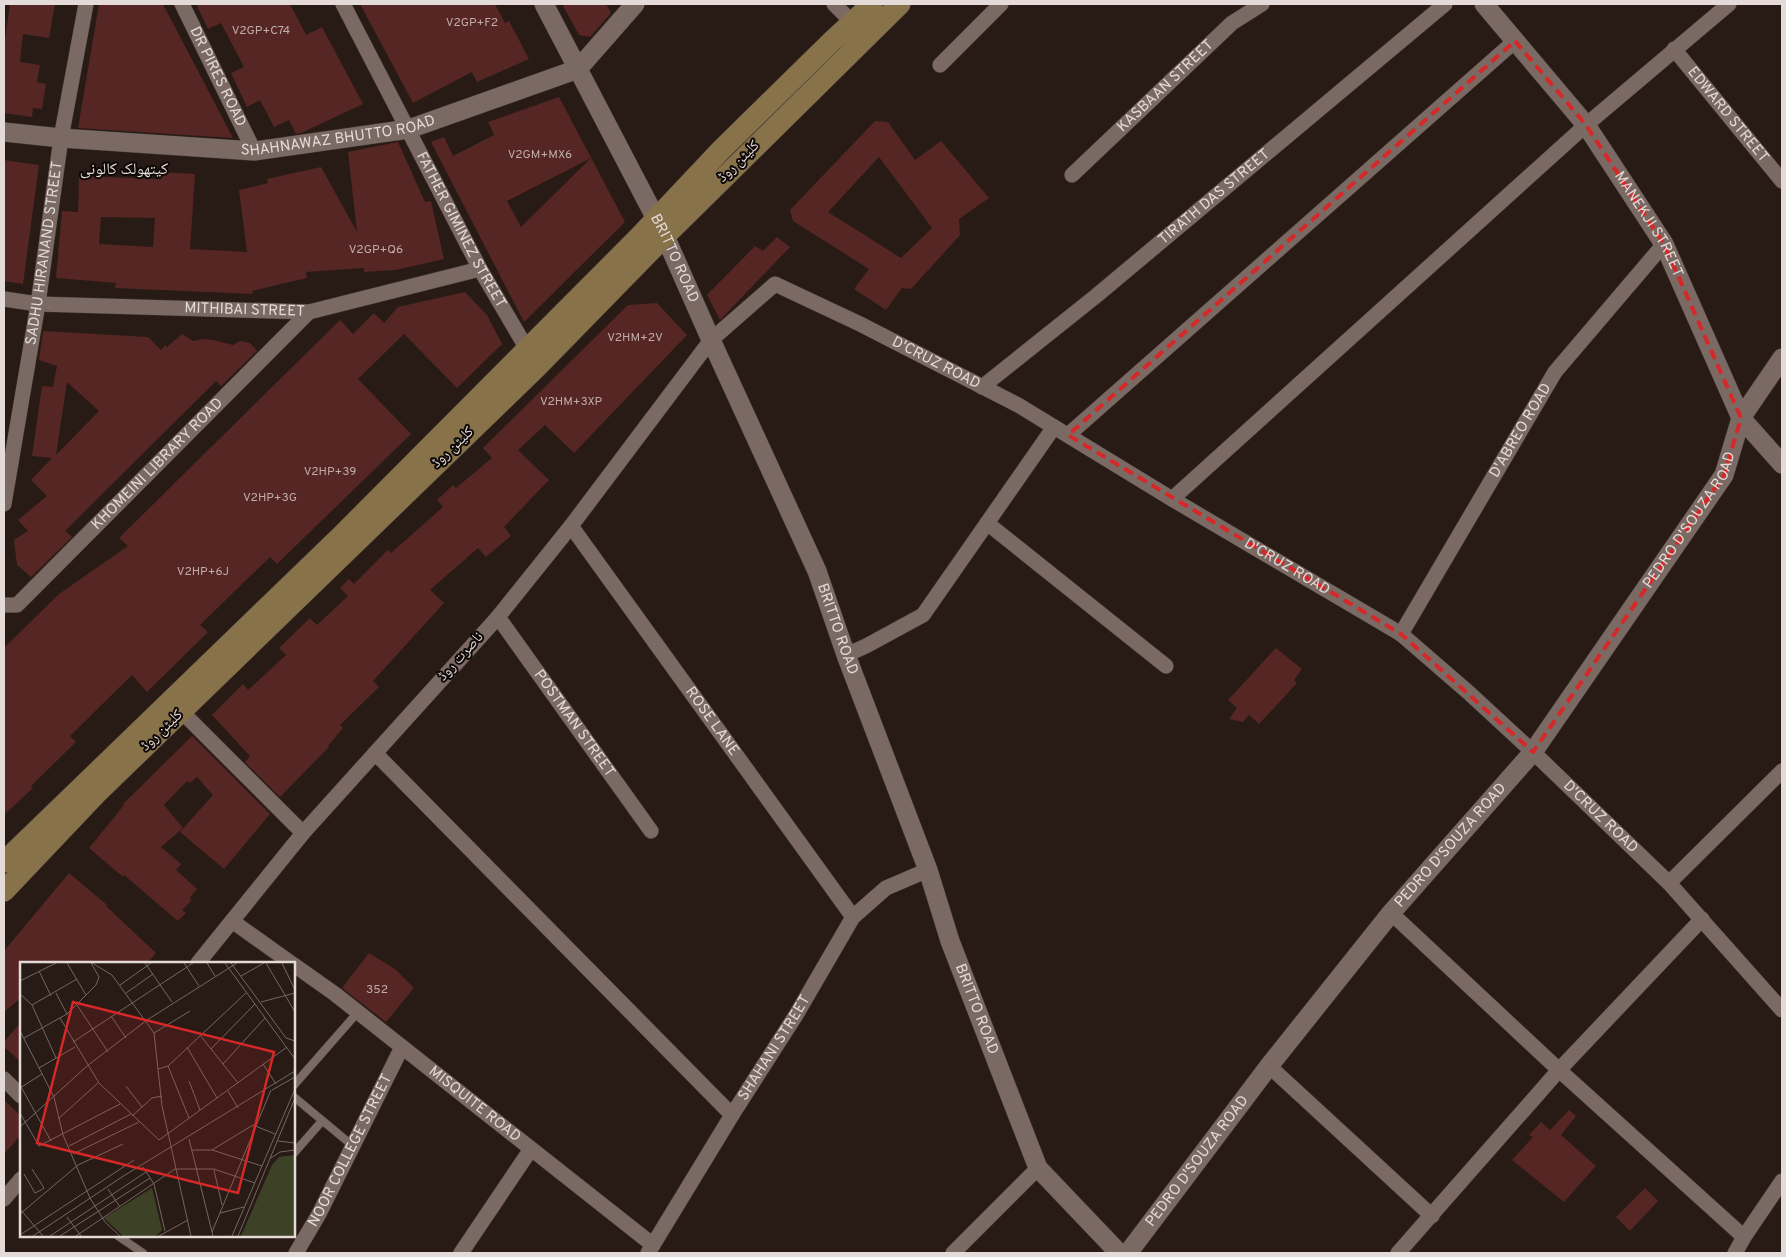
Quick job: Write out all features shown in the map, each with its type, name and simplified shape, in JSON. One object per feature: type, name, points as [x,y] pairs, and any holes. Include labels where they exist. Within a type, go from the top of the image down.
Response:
[{"type":"main road","name":"کلیٹن روڈ","points":[[4,891],[98,793],[538,366],[660,227],[721,150],[872,4]]},
{"type":"main road","name":"کلیٹن روڈ","points":[[6,857],[334,543],[638,237],[660,227],[900,4]]},
{"type":"street","name":"SADHU HIRANAND STREET","points":[[4,504],[38,304],[61,138],[86,4]]},
{"type":"street","name":"DR PIRES ROAD","points":[[182,4],[254,151]]},
{"type":"street","name":"FATHER GIMINEZ STREET","points":[[343,4],[480,269],[527,349]]},
{"type":"street","name":"BRITTO ROAD","points":[[544,4],[660,227],[818,571],[846,655],[928,870],[950,941],[1038,1168],[1119,1253]]},
{"type":"street","name":"SHAHNAWAZ BHUTTO ROAD","points":[[4,132],[61,138],[254,151],[409,129],[578,69],[635,4]]},
{"type":"street","points":[[834,4],[852,22]]},
{"type":"street","points":[[940,65],[1001,4]]},
{"type":"street","name":"KASBAAN STREET","points":[[1072,175],[1232,23],[1262,4]]},
{"type":"street","name":"TIRATH DAS STREET","points":[[982,386],[1096,296],[1445,4]]},
{"type":"street","name":"MANEKJI STREET","points":[[1484,4],[1586,125],[1664,244],[1741,418],[1782,464]]},
{"type":"street","points":[[1172,499],[1586,125],[1729,4]]},
{"type":"street","points":[[1068,436],[1515,40]]},
{"type":"street","name":"EDWARD STREET","points":[[1674,49],[1782,181]]},
{"type":"street","name":"D'ABREO ROAD","points":[[1401,634],[1555,372],[1664,244]]},
{"type":"street","name":"MITHIBAI STREET","points":[[4,299],[38,304],[309,312],[480,269]]},
{"type":"street","name":"D'CRUZ ROAD","points":[[711,340],[775,284],[860,324],[1018,405],[1172,499],[1401,634],[1468,692],[1669,883],[1782,1010]]},
{"type":"street","name":"KHOMEINI LIBRARY ROAD","points":[[4,604],[18,605],[309,312]]},
{"type":"street","name":"ناصرت روڈ","points":[[199,962],[303,833],[498,617],[571,526],[711,340]]},
{"type":"street","name":"PEDRO D'SOUZA ROAD","points":[[1128,1253],[1269,1066],[1391,913],[1532,752],[1724,475],[1741,418],[1782,358]]},
{"type":"street","points":[[846,655],[923,616],[1054,427]]},
{"type":"street","points":[[987,523],[1166,666]]},
{"type":"street","name":"ROSE LANE","points":[[571,526],[853,917]]},
{"type":"street","name":"POSTMAN STREET","points":[[498,617],[651,832]]},
{"type":"street","points":[[182,712],[303,833]]},
{"type":"street","points":[[375,753],[732,1115]]},
{"type":"street","points":[[1669,883],[1782,771]]},
{"type":"street","name":"SHAHANI STREET","points":[[650,1249],[796,1015],[853,917],[886,888],[928,870]]},
{"type":"street","points":[[1391,913],[1744,1237]]},
{"type":"street","points":[[1398,1253],[1560,1070],[1702,919]]},
{"type":"street","name":"MISQUITE ROAD","points":[[232,921],[290,962]]},
{"type":"street","name":"MISQUITE ROAD","points":[[295,965],[358,1012],[531,1149],[650,1249]]},
{"type":"street","name":"NOOR COLLEGE STREET","points":[[296,1253],[319,1214],[402,1047]]},
{"type":"street","points":[[1269,1066],[1432,1216]]},
{"type":"street","points":[[4,1079],[20,1095]]},
{"type":"street","points":[[460,1253],[531,1149]]},
{"type":"street","points":[[953,1253],[1038,1168]]},
{"type":"street","points":[[4,1199],[20,1179]]},
{"type":"street","points":[[1735,1253],[1782,1182]]},
{"type":"lane","points":[[295,1084],[358,1012]]},
{"type":"lane","points":[[295,1098],[353,1146]]},
{"type":"lane","points":[[295,1152],[322,1121]]},
{"type":"lane","points":[[119,1237],[142,1253]]},
{"type":"highlighted area","points":[[1515,41],[1586,125],[1664,244],[1741,418],[1724,475],[1533,752],[1401,634],[1068,435]]},
{"type":"building","points":[[10,4],[55,4],[49,38],[23,34],[20,62],[40,65],[37,82],[46,84],[42,109],[33,108],[32,117],[4,113],[4,47]]},
{"type":"building","points":[[99,4],[163,4],[233,138],[78,128]]},
{"type":"building","points":[[196,4],[290,4],[306,35],[322,27],[363,104],[301,133],[296,134],[289,120],[274,127],[260,100],[247,107],[231,73],[244,67],[221,23],[208,29]]},
{"type":"building","points":[[360,4],[495,4],[505,23],[509,21],[529,59],[477,82],[472,72],[413,103]]},
{"type":"building","points":[[562,4],[606,4],[611,13],[590,37],[579,35]]},
{"type":"building","points":[[559,97],[625,222],[524,322],[431,142],[444,137],[453,156],[494,135],[488,122]],"holes":[[[591,158],[521,227],[507,201]]]},
{"type":"building","points":[[875,121],[888,122],[915,160],[941,141],[989,198],[959,219],[960,235],[911,289],[902,288],[886,310],[854,289],[869,269],[793,221],[790,210]],"holes":[[[879,157],[932,228],[901,258],[828,212]]]},
{"type":"building","points":[[398,142],[425,202],[431,201],[444,259],[396,270],[364,272],[364,268],[306,272],[307,278],[252,291],[253,294],[115,288],[116,283],[56,278],[62,211],[78,212],[79,176],[157,179],[158,172],[195,174],[190,249],[247,252],[239,190],[268,183],[267,179],[321,167],[357,232],[348,152]],"holes":[[[101,217],[155,218],[153,247],[99,244]]]},
{"type":"building","points":[[4,160],[39,165],[23,284],[4,281]]},
{"type":"building","points":[[777,237],[790,247],[720,320],[707,295],[755,246],[763,251]]},
{"type":"building","points":[[465,292],[487,315],[502,344],[457,388],[404,334],[358,379],[411,434],[277,564],[270,557],[200,625],[208,632],[147,692],[132,675],[70,736],[76,742],[31,786],[33,788],[4,815],[4,648],[59,594],[128,546],[119,538],[340,320],[353,334],[374,313],[384,323],[398,307]]},
{"type":"building","points":[[657,303],[687,335],[574,453],[545,425],[518,450],[549,480],[504,527],[511,536],[486,557],[478,548],[430,590],[444,603],[373,681],[379,687],[340,725],[343,728],[329,747],[280,797],[245,762],[250,756],[212,715],[243,684],[248,690],[286,655],[279,648],[310,618],[317,625],[348,596],[340,588],[349,579],[354,584],[388,550],[391,553],[443,507],[437,500],[453,485],[456,488],[492,458],[483,448],[628,305]]},
{"type":"building","points":[[43,331],[148,337],[161,350],[165,345],[167,347],[182,334],[193,341],[213,340],[233,345],[240,341],[250,343],[257,351],[221,386],[216,381],[65,531],[72,537],[31,577],[17,565],[14,540],[28,531],[18,520],[47,496],[31,480],[52,458],[32,456],[42,386],[53,387],[57,366],[39,360]],"holes":[[[67,382],[99,411],[56,455]]]},
{"type":"building","points":[[1276,648],[1302,669],[1294,680],[1297,683],[1259,724],[1249,715],[1243,722],[1229,719],[1237,708],[1228,700]]},
{"type":"building","points":[[192,736],[270,814],[224,869],[180,832],[213,795],[197,777],[190,783],[187,781],[164,805],[183,828],[161,847],[181,864],[176,870],[197,889],[190,897],[191,901],[182,910],[186,913],[178,921],[89,848],[123,804]]},
{"type":"building","points":[[69,873],[107,905],[156,953],[148,962],[20,962],[20,999],[4,1012],[4,951]]},
{"type":"building","points":[[369,953],[395,969],[414,988],[386,1022],[342,988]]},
{"type":"building","points":[[20,1023],[20,1061],[4,1047],[4,1042]]},
{"type":"building","points":[[4,1100],[20,1115],[20,1136],[4,1154]]},
{"type":"building","points":[[1569,1110],[1576,1116],[1561,1135],[1596,1166],[1564,1202],[1512,1160],[1533,1137],[1529,1135],[1541,1122],[1550,1130]]},
{"type":"building","points":[[1645,1188],[1658,1201],[1630,1231],[1616,1217]]},
{"type":"district","name":"کیتھولک کالونی","points":[[124,170]]}]
